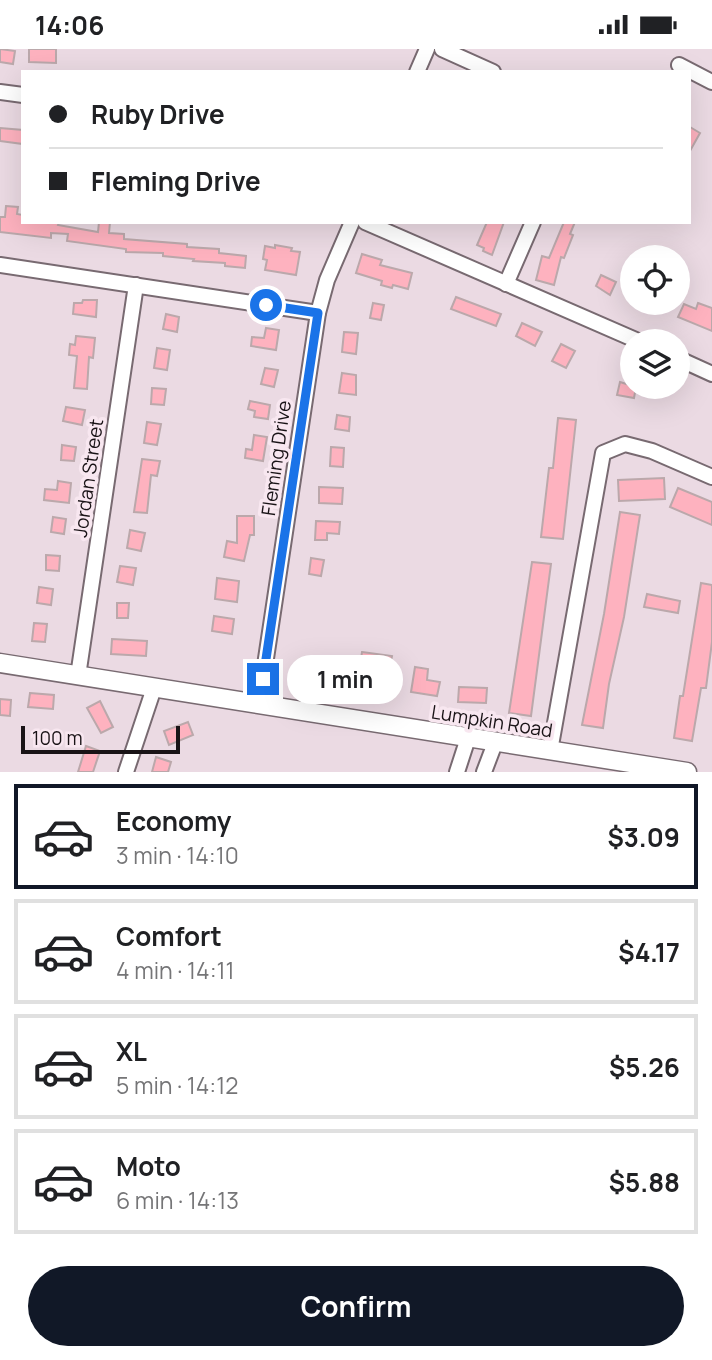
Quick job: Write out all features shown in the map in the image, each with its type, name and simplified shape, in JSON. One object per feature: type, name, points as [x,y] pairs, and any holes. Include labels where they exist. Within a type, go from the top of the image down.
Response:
[{"type":"main road","name":"Lumpkin Road","points":[[0,663],[687,772]]},
{"type":"street","points":[[418,70],[427,49]]},
{"type":"street","points":[[442,49],[489,70]]},
{"type":"street","points":[[679,65],[689,70]]},
{"type":"street","points":[[691,71],[712,82]]},
{"type":"street","points":[[0,92],[21,95]]},
{"type":"street","name":"Fleming Drive","points":[[259,705],[318,313],[327,280],[351,224]]},
{"type":"street","points":[[370,224],[620,333]]},
{"type":"street","points":[[506,284],[532,224]]},
{"type":"street","points":[[0,265],[318,313]]},
{"type":"street","name":"Jordan Street","points":[[78,676],[136,285]]},
{"type":"street","points":[[690,364],[712,374]]},
{"type":"street","points":[[550,751],[603,453],[625,444],[652,451],[712,477]]},
{"type":"street","points":[[127,772],[154,688]]},
{"type":"street","points":[[457,772],[468,738]]},
{"type":"street","points":[[484,772],[495,743]]},
{"type":"building","points":[[0,49],[15,51],[13,64],[0,62]]},
{"type":"building","points":[[29,49],[56,49],[56,63],[29,62]]},
{"type":"building","points":[[0,128],[21,130],[21,144],[0,141]]},
{"type":"building","points":[[691,128],[700,133],[691,149]]},
{"type":"building","points":[[6,206],[18,207],[17,214],[21,215],[21,224],[58,224],[98,232],[99,224],[110,224],[109,233],[124,234],[124,239],[187,244],[187,247],[219,249],[219,253],[246,256],[245,268],[163,256],[163,253],[126,252],[126,249],[67,241],[68,234],[51,233],[51,238],[0,232],[0,217],[5,217]]},
{"type":"building","points":[[486,224],[503,224],[492,255],[477,245]]},
{"type":"building","points":[[563,224],[574,224],[570,234],[573,235],[564,258],[561,257],[554,285],[536,280],[542,256],[549,258]]},
{"type":"building","points":[[275,245],[300,252],[296,275],[265,270],[265,246],[275,248]]},
{"type":"building","points":[[362,254],[382,260],[380,265],[412,273],[408,289],[381,285],[382,281],[356,273]]},
{"type":"building","points":[[601,275],[616,282],[610,295],[596,286]]},
{"type":"building","points":[[456,297],[501,314],[496,326],[451,309]]},
{"type":"building","points":[[83,300],[97,300],[96,317],[73,314],[74,303],[82,303]]},
{"type":"building","points":[[373,303],[384,305],[381,320],[370,318]]},
{"type":"building","points":[[698,303],[712,308],[712,331],[678,317],[690,315],[690,306],[696,309]]},
{"type":"building","points":[[166,314],[179,317],[177,332],[163,329]]},
{"type":"building","points":[[522,323],[542,332],[535,346],[516,336]]},
{"type":"building","points":[[266,328],[279,330],[276,350],[251,346],[252,337],[264,338]]},
{"type":"building","points":[[344,332],[358,333],[356,354],[342,352]]},
{"type":"building","points":[[76,336],[95,338],[93,358],[89,357],[87,389],[74,388],[77,356],[69,355],[70,344],[75,345]]},
{"type":"building","points":[[561,344],[575,351],[566,368],[552,361]]},
{"type":"building","points":[[157,348],[170,350],[167,370],[154,368]]},
{"type":"building","points":[[265,368],[278,370],[274,387],[261,384]]},
{"type":"building","points":[[342,373],[356,375],[356,395],[339,393]]},
{"type":"building","points":[[152,388],[166,389],[164,405],[151,404]]},
{"type":"building","points":[[250,401],[270,405],[268,419],[254,417],[255,411],[248,409]]},
{"type":"building","points":[[66,407],[85,410],[82,425],[63,421]]},
{"type":"building","points":[[337,415],[350,417],[349,431],[335,429]]},
{"type":"building","points":[[558,418],[576,420],[563,539],[541,537],[549,468],[553,468]]},
{"type":"building","points":[[147,422],[161,424],[157,445],[144,443]]},
{"type":"building","points":[[254,435],[267,437],[263,461],[245,458],[246,449],[252,450]]},
{"type":"building","points":[[62,445],[76,447],[74,461],[61,460]]},
{"type":"building","points":[[331,447],[344,448],[343,467],[330,466]]},
{"type":"building","points":[[142,459],[160,461],[157,476],[151,475],[147,513],[134,512]]},
{"type":"building","points":[[664,478],[665,499],[619,501],[618,480]]},
{"type":"building","points":[[58,481],[71,483],[69,503],[44,500],[45,489],[57,490]]},
{"type":"building","points":[[319,487],[343,488],[342,504],[319,503]]},
{"type":"building","points":[[678,488],[712,502],[712,525],[670,507]]},
{"type":"building","points":[[620,512],[640,515],[603,728],[582,725],[604,614]]},
{"type":"building","points":[[237,516],[254,516],[254,535],[250,535],[244,561],[224,557],[227,541],[237,543]]},
{"type":"building","points":[[53,517],[66,519],[64,534],[51,532]]},
{"type":"building","points":[[316,521],[340,522],[339,534],[327,533],[327,540],[315,540]]},
{"type":"building","points":[[130,530],[145,533],[141,551],[127,548]]},
{"type":"building","points":[[46,555],[60,556],[59,571],[46,570]]},
{"type":"building","points":[[311,558],[324,560],[321,576],[309,574]]},
{"type":"building","points":[[532,562],[551,564],[531,716],[509,713]]},
{"type":"building","points":[[120,566],[136,568],[133,585],[117,582]]},
{"type":"building","points":[[217,578],[239,581],[237,602],[215,599]]},
{"type":"building","points":[[701,583],[712,585],[712,642],[706,688],[701,688],[692,741],[674,738]]},
{"type":"building","points":[[39,587],[53,589],[51,605],[37,603]]},
{"type":"building","points":[[647,594],[680,601],[678,613],[644,607]]},
{"type":"building","points":[[117,603],[129,603],[128,618],[117,618]]},
{"type":"building","points":[[214,616],[234,619],[232,634],[212,631]]},
{"type":"building","points":[[34,623],[47,624],[45,642],[32,641]]},
{"type":"building","points":[[112,639],[147,641],[146,656],[111,654]]},
{"type":"building","points":[[362,652],[392,656],[392,683],[378,681],[378,686],[357,684]]},
{"type":"building","points":[[320,661],[338,664],[336,675],[319,673]]},
{"type":"building","points":[[298,664],[310,665],[308,686],[296,685]]},
{"type":"building","points":[[415,667],[428,669],[427,680],[440,682],[437,696],[411,692]]},
{"type":"building","points":[[459,687],[487,688],[486,703],[458,702]]},
{"type":"building","points":[[30,693],[54,695],[53,709],[28,707]]},
{"type":"building","points":[[0,699],[11,700],[10,716],[0,715]]},
{"type":"building","points":[[100,701],[113,727],[101,733],[87,708]]},
{"type":"building","points":[[188,722],[193,735],[169,745],[164,731]]},
{"type":"building","points":[[86,746],[100,751],[93,772],[78,772]]},
{"type":"building","points":[[156,757],[171,762],[168,772],[152,772]]},
{"type":"route","points":[[263,679],[318,313],[266,305]]}]
